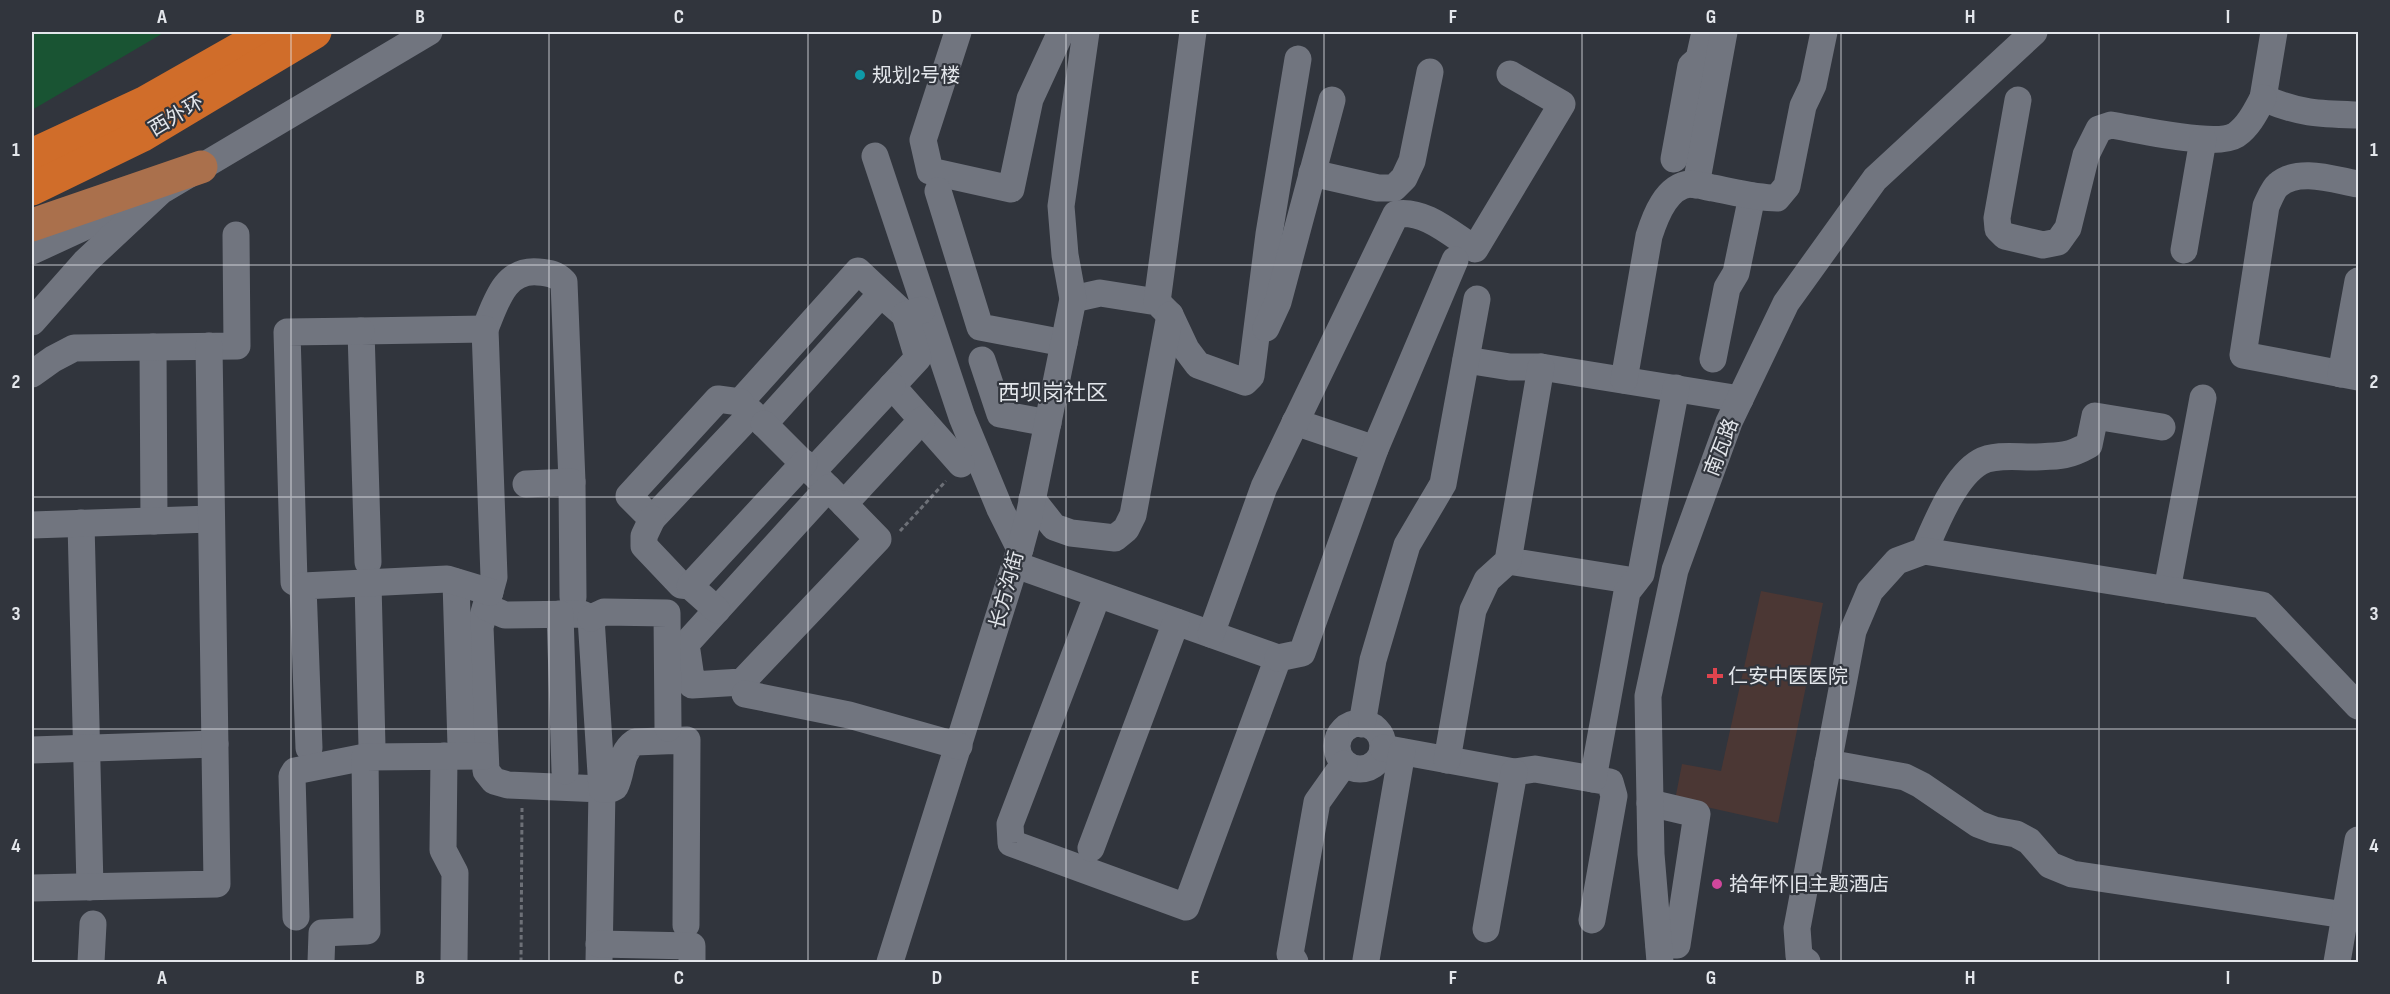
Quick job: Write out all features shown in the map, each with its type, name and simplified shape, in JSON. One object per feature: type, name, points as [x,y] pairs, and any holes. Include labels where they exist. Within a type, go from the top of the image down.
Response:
[{"type":"highway","name":"西外环","points":[[32,155],[144,103],[269,32]]},
{"type":"highway","name":"西外环","points":[[32,189],[141,136],[315,32]]},
{"type":"main road","points":[[32,225],[201,167]]},
{"type":"street","points":[[32,251],[161,191],[429,32]]},
{"type":"street","points":[[958,32],[923,140],[930,171],[1011,189],[1030,99],[1061,32]]},
{"type":"street","points":[[1086,32],[1061,206],[1072,299],[1032,500],[1018,557],[1098,594],[1278,658],[1302,653],[1376,449],[1455,260]]},
{"type":"street","points":[[1032,500],[1054,527],[1071,533],[1115,538],[1126,529],[1133,515],[1163,309],[1193,32]]},
{"type":"street","points":[[1674,159],[1691,66],[1700,59],[1705,32]]},
{"type":"street","points":[[1696,185],[1724,32]]},
{"type":"street","points":[[1624,380],[1649,236],[1655,216],[1677,189],[1690,184],[1752,196],[1777,198],[1787,186],[1803,106],[1813,84],[1824,32]]},
{"type":"street","name":"南瓦路","points":[[1659,954],[1651,854],[1648,696],[1675,570],[1729,422],[1786,303],[1875,179],[2034,32]]},
{"type":"street","points":[[2018,100],[1997,218],[1998,229],[2005,237],[2043,245],[2058,242],[2068,228],[2086,155],[2099,129],[2111,125],[2203,140],[2234,136],[2251,120],[2263,98],[2274,32]]},
{"type":"street","points":[[1072,299],[1100,293],[1163,309],[1198,365],[1245,382],[1251,376],[1269,234],[1298,59]]},
{"type":"street","points":[[1312,173],[1378,188],[1394,188],[1404,178],[1412,162],[1430,72]]},
{"type":"street","points":[[1211,634],[1264,487],[1396,214],[1409,212],[1422,216],[1475,249],[1562,104],[1510,74]]},
{"type":"street","points":[[2263,98],[2286,108],[2311,114],[2358,115]]},
{"type":"street","points":[[1253,356],[1278,302],[1332,100]]},
{"type":"street","points":[[2184,250],[2203,140]]},
{"type":"street","name":"长方沟街","points":[[875,156],[916,312],[962,417],[1018,557],[890,963]]},
{"type":"street","points":[[2358,184],[2301,176],[2277,185],[2266,206],[2243,355],[2350,376],[2358,281]]},
{"type":"street","points":[[938,190],[980,327],[1064,343]]},
{"type":"street","points":[[32,322],[86,261],[161,191]]},
{"type":"street","points":[[1713,358],[1727,288],[1736,273],[1752,196]]},
{"type":"street","points":[[32,374],[53,358],[74,348],[237,346],[236,235]]},
{"type":"street","points":[[717,610],[690,586],[681,585],[644,546],[647,527],[652,519],[752,413],[858,271],[916,312],[918,358],[892,386],[822,482],[717,610],[686,644],[692,685],[742,682],[878,539],[822,482],[752,413]]},
{"type":"street","points":[[454,963],[455,873],[443,850],[463,753],[480,627],[494,577],[485,329],[505,284],[518,275],[530,272],[557,275],[564,282],[572,482],[567,605],[565,771]]},
{"type":"street","points":[[1362,724],[1373,660],[1407,545],[1443,484],[1477,299]]},
{"type":"street","points":[[294,582],[287,332],[485,329]]},
{"type":"street","points":[[321,963],[321,933],[366,931],[369,752],[368,573],[361,331]]},
{"type":"street","points":[[32,888],[218,884],[209,346]]},
{"type":"street","points":[[153,347],[154,521]]},
{"type":"street","points":[[982,360],[999,414],[1048,423]]},
{"type":"street","points":[[1466,360],[1510,367],[1541,367],[1740,399]]},
{"type":"street","points":[[1447,760],[1473,610],[1487,580],[1508,561],[1541,367]]},
{"type":"street","points":[[892,386],[962,464]]},
{"type":"street","points":[[1593,779],[1627,592],[1641,574],[1676,388]]},
{"type":"street","points":[[2167,590],[2203,398]]},
{"type":"street","points":[[1924,551],[1946,503],[1967,472],[1982,461],[2002,457],[2071,455],[2089,445],[2095,416],[2162,427]]},
{"type":"street","points":[[690,586],[822,482],[922,420]]},
{"type":"street","points":[[1295,422],[1376,449]]},
{"type":"street","points":[[526,484],[572,482]]},
{"type":"street","points":[[32,525],[212,519]]},
{"type":"street","points":[[81,523],[90,887]]},
{"type":"street","points":[[1807,963],[1799,956],[1797,928],[1853,631],[1870,591],[1897,561],[1924,551],[2262,605],[2358,706]]},
{"type":"street","points":[[1508,561],[1635,581]]},
{"type":"street","points":[[309,748],[303,586],[368,573],[447,579],[488,600],[505,615],[567,605],[591,618],[604,612],[667,613],[668,728]]},
{"type":"street","points":[[456,582],[463,753]]},
{"type":"street","points":[[1098,594],[1010,825],[1011,843],[1186,907],[1278,658]]},
{"type":"street","points":[[591,618],[602,789],[599,953],[692,946],[692,963]]},
{"type":"street","points":[[1091,848],[1176,622]]},
{"type":"street","points":[[745,694],[849,715],[959,746]]},
{"type":"street","points":[[1366,960],[1393,750],[1373,728],[1362,724],[1350,725],[1339,737],[1337,751],[1344,764],[1358,769],[1372,766],[1381,755],[1393,750],[1514,772],[1535,769],[1610,782],[1614,796],[1592,920]]},
{"type":"street","points":[[296,917],[292,776],[295,771],[369,752],[463,753],[486,771],[494,781],[507,785],[611,789],[615,787],[623,755],[634,742],[687,740],[686,925]]},
{"type":"street","points":[[32,750],[215,744]]},
{"type":"street","points":[[1828,763],[1905,777],[1921,785],[1978,824],[2016,834],[2029,841],[2050,865],[2072,874],[2345,915]]},
{"type":"street","points":[[1295,963],[1290,954],[1317,802],[1344,764]]},
{"type":"street","points":[[1486,928],[1514,772]]},
{"type":"street","points":[[1650,803],[1697,814],[1677,945],[1659,954]]},
{"type":"street","points":[[2337,963],[2345,915],[2356,871],[2358,840]]},
{"type":"street","points":[[91,963],[93,924]]},
{"type":"path","points":[[878,539],[891,541],[962,464]]},
{"type":"path","points":[[521,963],[523,786]]},
{"type":"shaded area","points":[[1761,591],[1823,603],[1778,823],[1675,800],[1682,764],[1721,771]]},
{"type":"green space","points":[[32,32],[165,32],[32,110]]},
{"type":"place","name":"规划2号楼","points":[[860,75]]},
{"type":"place","name":"仁安中医医院","points":[[1715,676]]},
{"type":"place","name":"拾年怀旧主题酒店","points":[[1717,884]]},
{"type":"district","name":"西坝岗社区","points":[[1053,392]]}]
